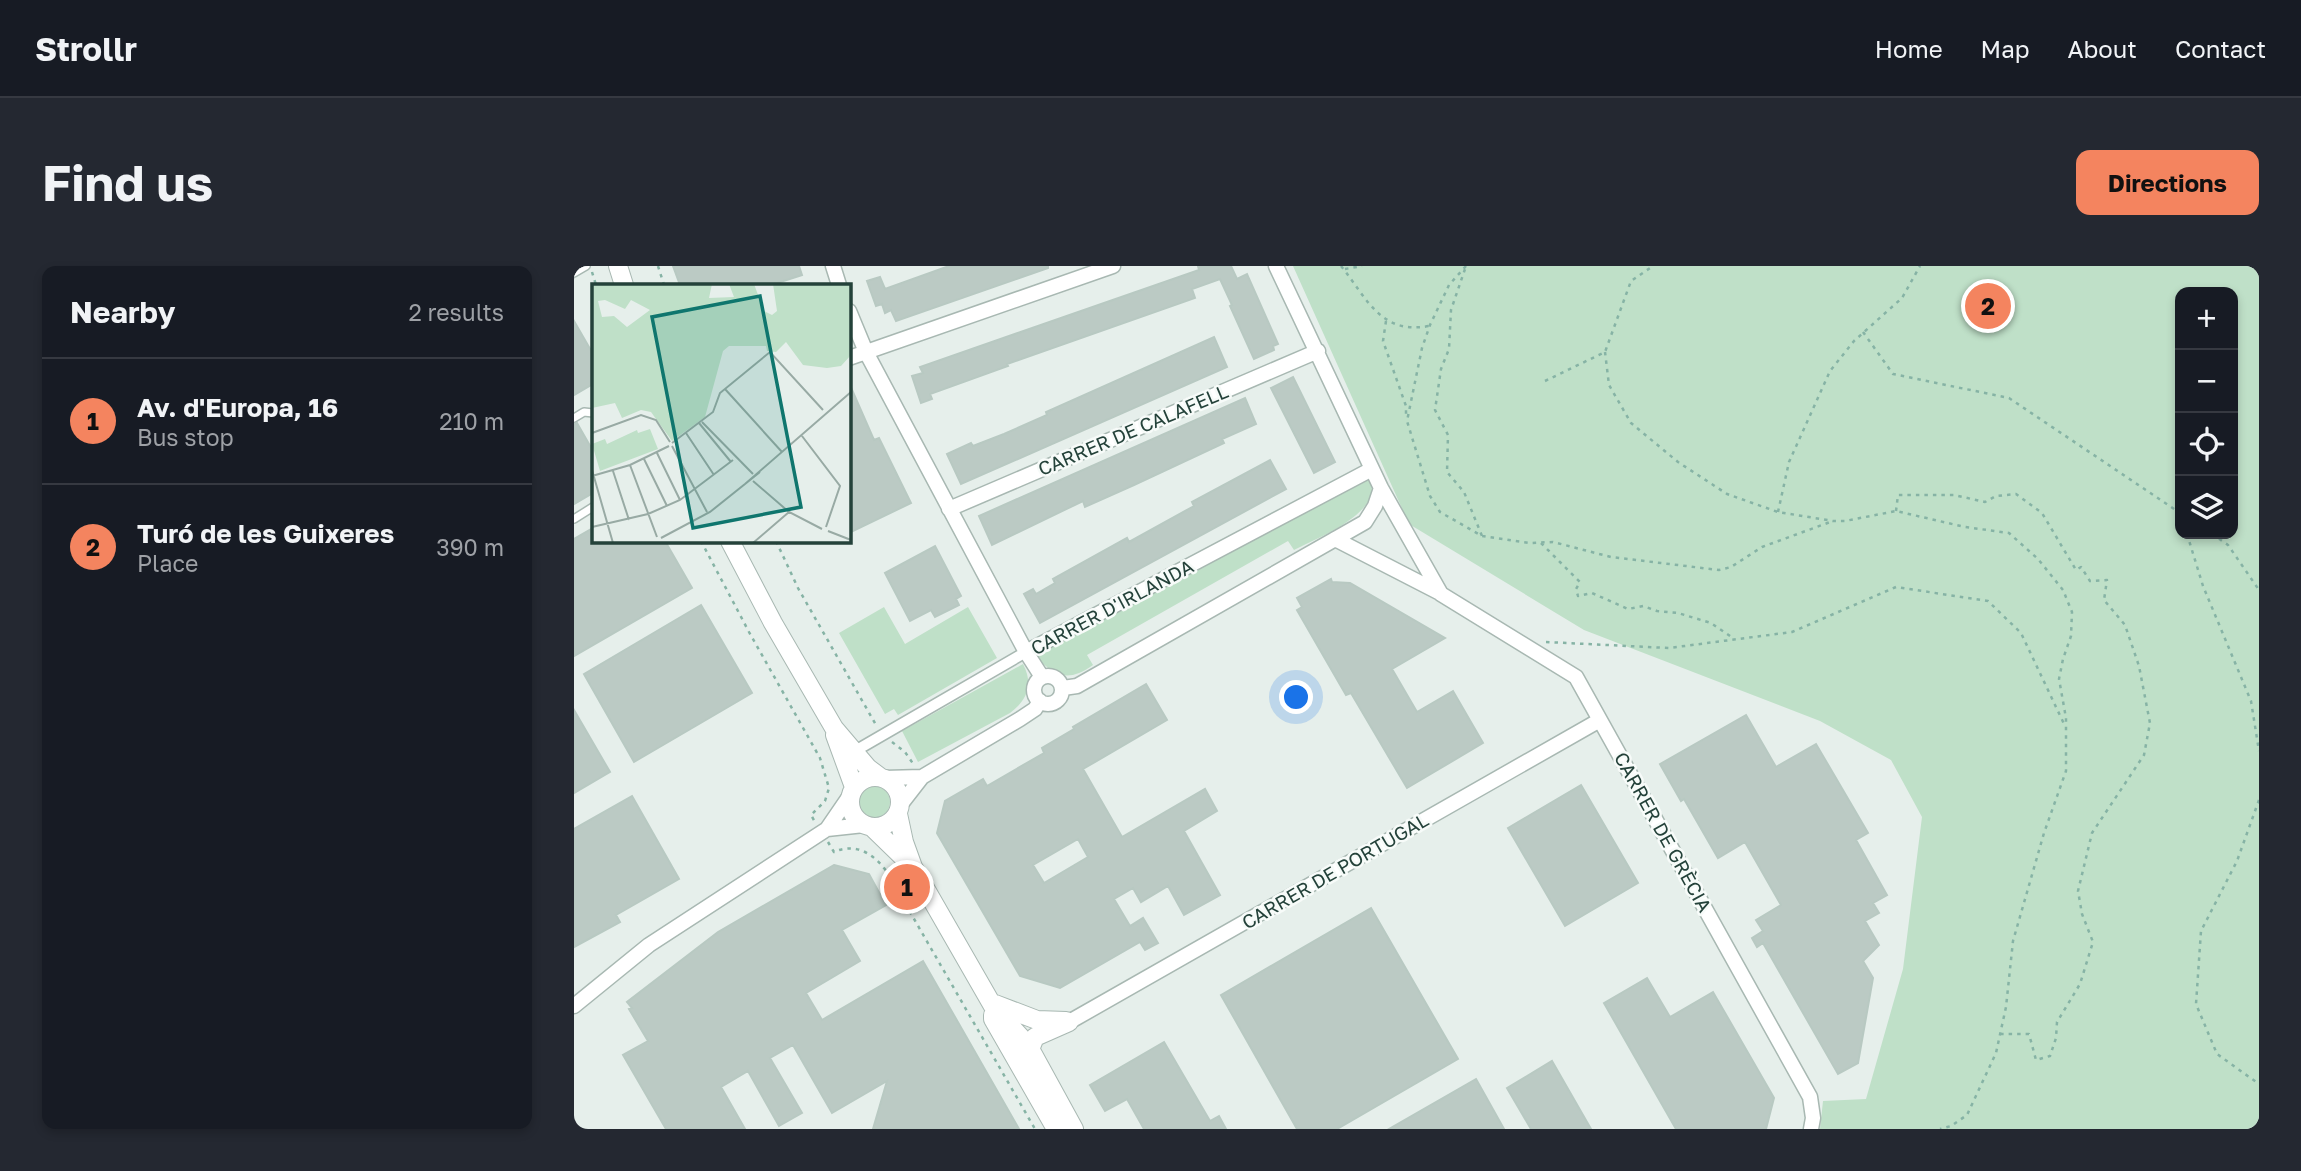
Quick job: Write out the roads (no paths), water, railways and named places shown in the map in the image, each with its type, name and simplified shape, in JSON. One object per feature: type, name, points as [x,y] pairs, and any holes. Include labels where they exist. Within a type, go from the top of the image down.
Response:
[{"type":"street","points":[[618,266],[624,284]]},
{"type":"street","points":[[833,266],[839,284]]},
{"type":"street","points":[[850,358],[1113,266]]},
{"type":"street","name":"CARRER DE GRÈCIA","points":[[1276,266],[1381,488],[1441,594]]},
{"type":"street","points":[[850,314],[866,352],[949,509],[1042,677]]},
{"type":"street","name":"CARRER DE CALAFELL","points":[[949,509],[1318,351]]},
{"type":"street","name":"CARRER D'IRLANDA","points":[[855,751],[1026,652],[1372,469]]},
{"type":"street","points":[[1063,688],[1077,686],[1365,522],[1381,488]]},
{"type":"street","name":"CARRER DE GRÈCIA","points":[[1335,539],[1441,594],[1576,677],[1811,1097],[1811,1129]]},
{"type":"street","points":[[731,542],[773,624],[834,728],[868,768],[897,788],[904,842],[913,867],[992,1005],[1030,1048],[1062,1129]]},
{"type":"street","points":[[1042,677],[1055,677],[1061,682],[1061,696],[1053,703],[1040,701],[1034,689],[1036,682],[1042,677]]},
{"type":"street","points":[[827,828],[887,825],[922,777],[1020,719],[1040,701]]},
{"type":"street","name":"CARRER DE PORTUGAL","points":[[1069,1022],[1600,720]]},
{"type":"street","points":[[834,728],[853,790],[849,803],[852,812],[857,820],[869,826],[913,867]]},
{"type":"street","points":[[574,1006],[649,945],[827,828],[853,790],[866,778],[922,777]]},
{"type":"street","points":[[992,1005],[1037,1020],[1069,1022]]},
{"type":"street","points":[[992,1005],[993,1019],[1062,1129]]},
{"type":"street","points":[[1030,1048],[1035,1037],[1069,1022]]},
{"type":"lane","points":[[574,272],[588,266]]},
{"type":"lane","points":[[574,418],[584,412],[592,413]]},
{"type":"lane","points":[[574,519],[592,509]]},
{"type":"place","name":"Turó de les Guixeres","points":[[1988,306]]},
{"type":"place","name":"Av. d'Europa, 16","points":[[907,887]]}]
